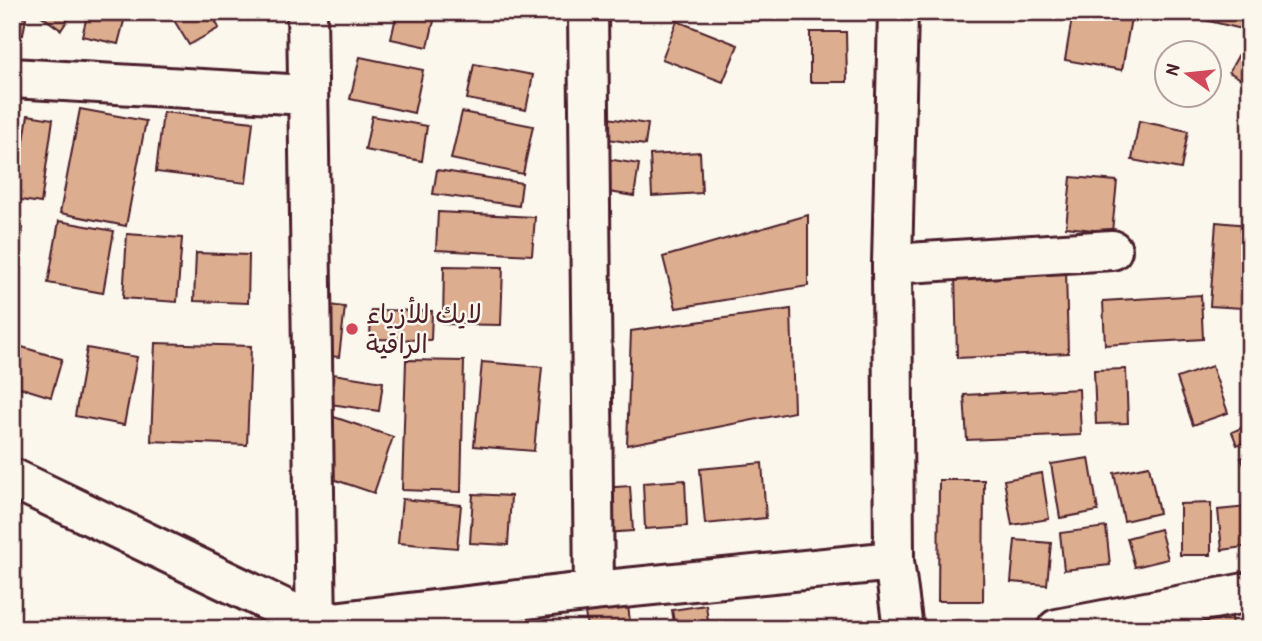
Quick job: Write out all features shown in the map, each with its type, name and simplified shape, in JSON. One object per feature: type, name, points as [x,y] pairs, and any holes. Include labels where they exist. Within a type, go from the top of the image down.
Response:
[{"type":"street","points":[[307,12],[306,95],[319,627]]},
{"type":"street","points":[[588,12],[594,591]]},
{"type":"street","points":[[898,12],[892,264],[894,561],[903,629]]},
{"type":"street","points":[[12,78],[306,95]]},
{"type":"street","points":[[892,264],[1112,250]]},
{"type":"street","points":[[12,478],[319,627],[594,591],[894,561]]},
{"type":"street","points":[[1057,629],[1250,593]]},
{"type":"building","points":[[36,12],[73,12],[61,30]]},
{"type":"building","points":[[88,12],[125,17],[118,44],[82,36]]},
{"type":"building","points":[[169,12],[211,12],[219,28],[189,45]]},
{"type":"building","points":[[397,12],[436,12],[428,47],[391,39]]},
{"type":"building","points":[[1073,12],[1132,12],[1122,70],[1065,60]]},
{"type":"building","points":[[1207,12],[1250,12],[1250,31],[1205,20]]},
{"type":"building","points":[[12,15],[26,18],[23,35],[12,33]]},
{"type":"building","points":[[677,21],[738,45],[723,82],[662,59]]},
{"type":"building","points":[[810,32],[846,32],[847,82],[810,82]]},
{"type":"building","points":[[1244,45],[1250,49],[1250,84],[1229,72]]},
{"type":"building","points":[[360,57],[423,70],[414,113],[350,99]]},
{"type":"building","points":[[474,64],[533,75],[526,110],[467,99]]},
{"type":"building","points":[[80,109],[146,121],[126,226],[60,213]]},
{"type":"building","points":[[163,112],[253,122],[246,183],[156,172]]},
{"type":"building","points":[[462,112],[533,126],[523,174],[451,159]]},
{"type":"building","points":[[28,115],[53,119],[41,203],[15,199]]},
{"type":"building","points":[[372,116],[427,126],[422,161],[365,150]]},
{"type":"building","points":[[594,116],[648,124],[645,145],[590,136]]},
{"type":"building","points":[[1139,121],[1188,131],[1181,169],[1132,160]]},
{"type":"building","points":[[700,152],[702,193],[652,196],[650,155]]},
{"type":"building","points":[[588,156],[639,164],[634,196],[584,188]]},
{"type":"building","points":[[437,170],[522,183],[519,206],[433,194]]},
{"type":"building","points":[[1071,177],[1117,181],[1112,232],[1066,227]]},
{"type":"building","points":[[438,212],[535,217],[532,255],[436,250]]},
{"type":"building","points":[[808,215],[808,286],[676,308],[663,257]]},
{"type":"building","points":[[59,221],[114,231],[103,293],[48,283]]},
{"type":"building","points":[[1216,222],[1248,225],[1242,308],[1210,306]]},
{"type":"building","points":[[12,226],[23,228],[12,292]]},
{"type":"building","points":[[127,234],[182,238],[177,302],[123,298]]},
{"type":"building","points":[[196,253],[249,255],[248,303],[194,301]]},
{"type":"building","points":[[444,266],[503,267],[501,325],[443,324]]},
{"type":"building","points":[[1066,270],[1068,353],[957,358],[955,274]]},
{"type":"building","points":[[1201,295],[1203,339],[1105,345],[1103,301]]},
{"type":"building","points":[[306,302],[345,307],[339,357],[300,353]]},
{"type":"building","points":[[791,309],[794,412],[627,445],[631,331]]},
{"type":"building","points":[[371,310],[432,311],[431,340],[370,339]]},
{"type":"building","points":[[155,343],[251,346],[247,445],[151,441]]},
{"type":"building","points":[[12,344],[62,359],[51,397],[12,385]]},
{"type":"building","points":[[87,348],[137,357],[124,425],[75,416]]},
{"type":"building","points":[[406,360],[464,361],[461,492],[402,490]]},
{"type":"building","points":[[482,362],[542,367],[534,451],[474,446]]},
{"type":"building","points":[[1212,366],[1228,413],[1193,425],[1177,378]]},
{"type":"building","points":[[1126,369],[1128,423],[1096,424],[1094,370]]},
{"type":"building","points":[[327,373],[383,382],[379,411],[323,403]]},
{"type":"building","points":[[1079,389],[1081,435],[967,440],[964,395]]},
{"type":"building","points":[[331,416],[393,437],[374,493],[312,472]]},
{"type":"building","points":[[1250,424],[1250,440],[1237,445],[1232,432]]},
{"type":"building","points":[[1250,454],[1250,476],[1249,476],[1241,458]]},
{"type":"building","points":[[1089,458],[1098,511],[1060,518],[1051,464]]},
{"type":"building","points":[[762,463],[766,518],[705,524],[700,469]]},
{"type":"building","points":[[1149,466],[1159,513],[1124,521],[1114,473]]},
{"type":"building","points":[[1042,473],[1049,519],[1012,525],[1004,480]]},
{"type":"building","points":[[685,480],[687,526],[645,529],[643,483]]},
{"type":"building","points":[[939,480],[984,480],[983,601],[938,601]]},
{"type":"building","points":[[630,486],[633,531],[588,534],[585,489]]},
{"type":"building","points":[[473,494],[511,496],[508,545],[470,543]]},
{"type":"building","points":[[402,499],[461,505],[457,548],[398,543]]},
{"type":"building","points":[[1211,503],[1211,555],[1180,555],[1180,504]]},
{"type":"building","points":[[1247,507],[1250,546],[1222,550],[1218,510]]},
{"type":"building","points":[[1106,527],[1110,565],[1064,570],[1060,533]]},
{"type":"building","points":[[1160,529],[1168,559],[1135,567],[1127,538]]},
{"type":"building","points":[[1015,540],[1051,543],[1047,585],[1011,582]]},
{"type":"building","points":[[706,605],[709,629],[675,629],[672,610]]},
{"type":"building","points":[[628,606],[631,629],[587,629],[585,611]]},
{"type":"building","points":[[1232,617],[1233,629],[1188,629],[1187,620]]},
{"type":"place","name":"لايك للأزياء الراقية","points":[[352,329]]}]
